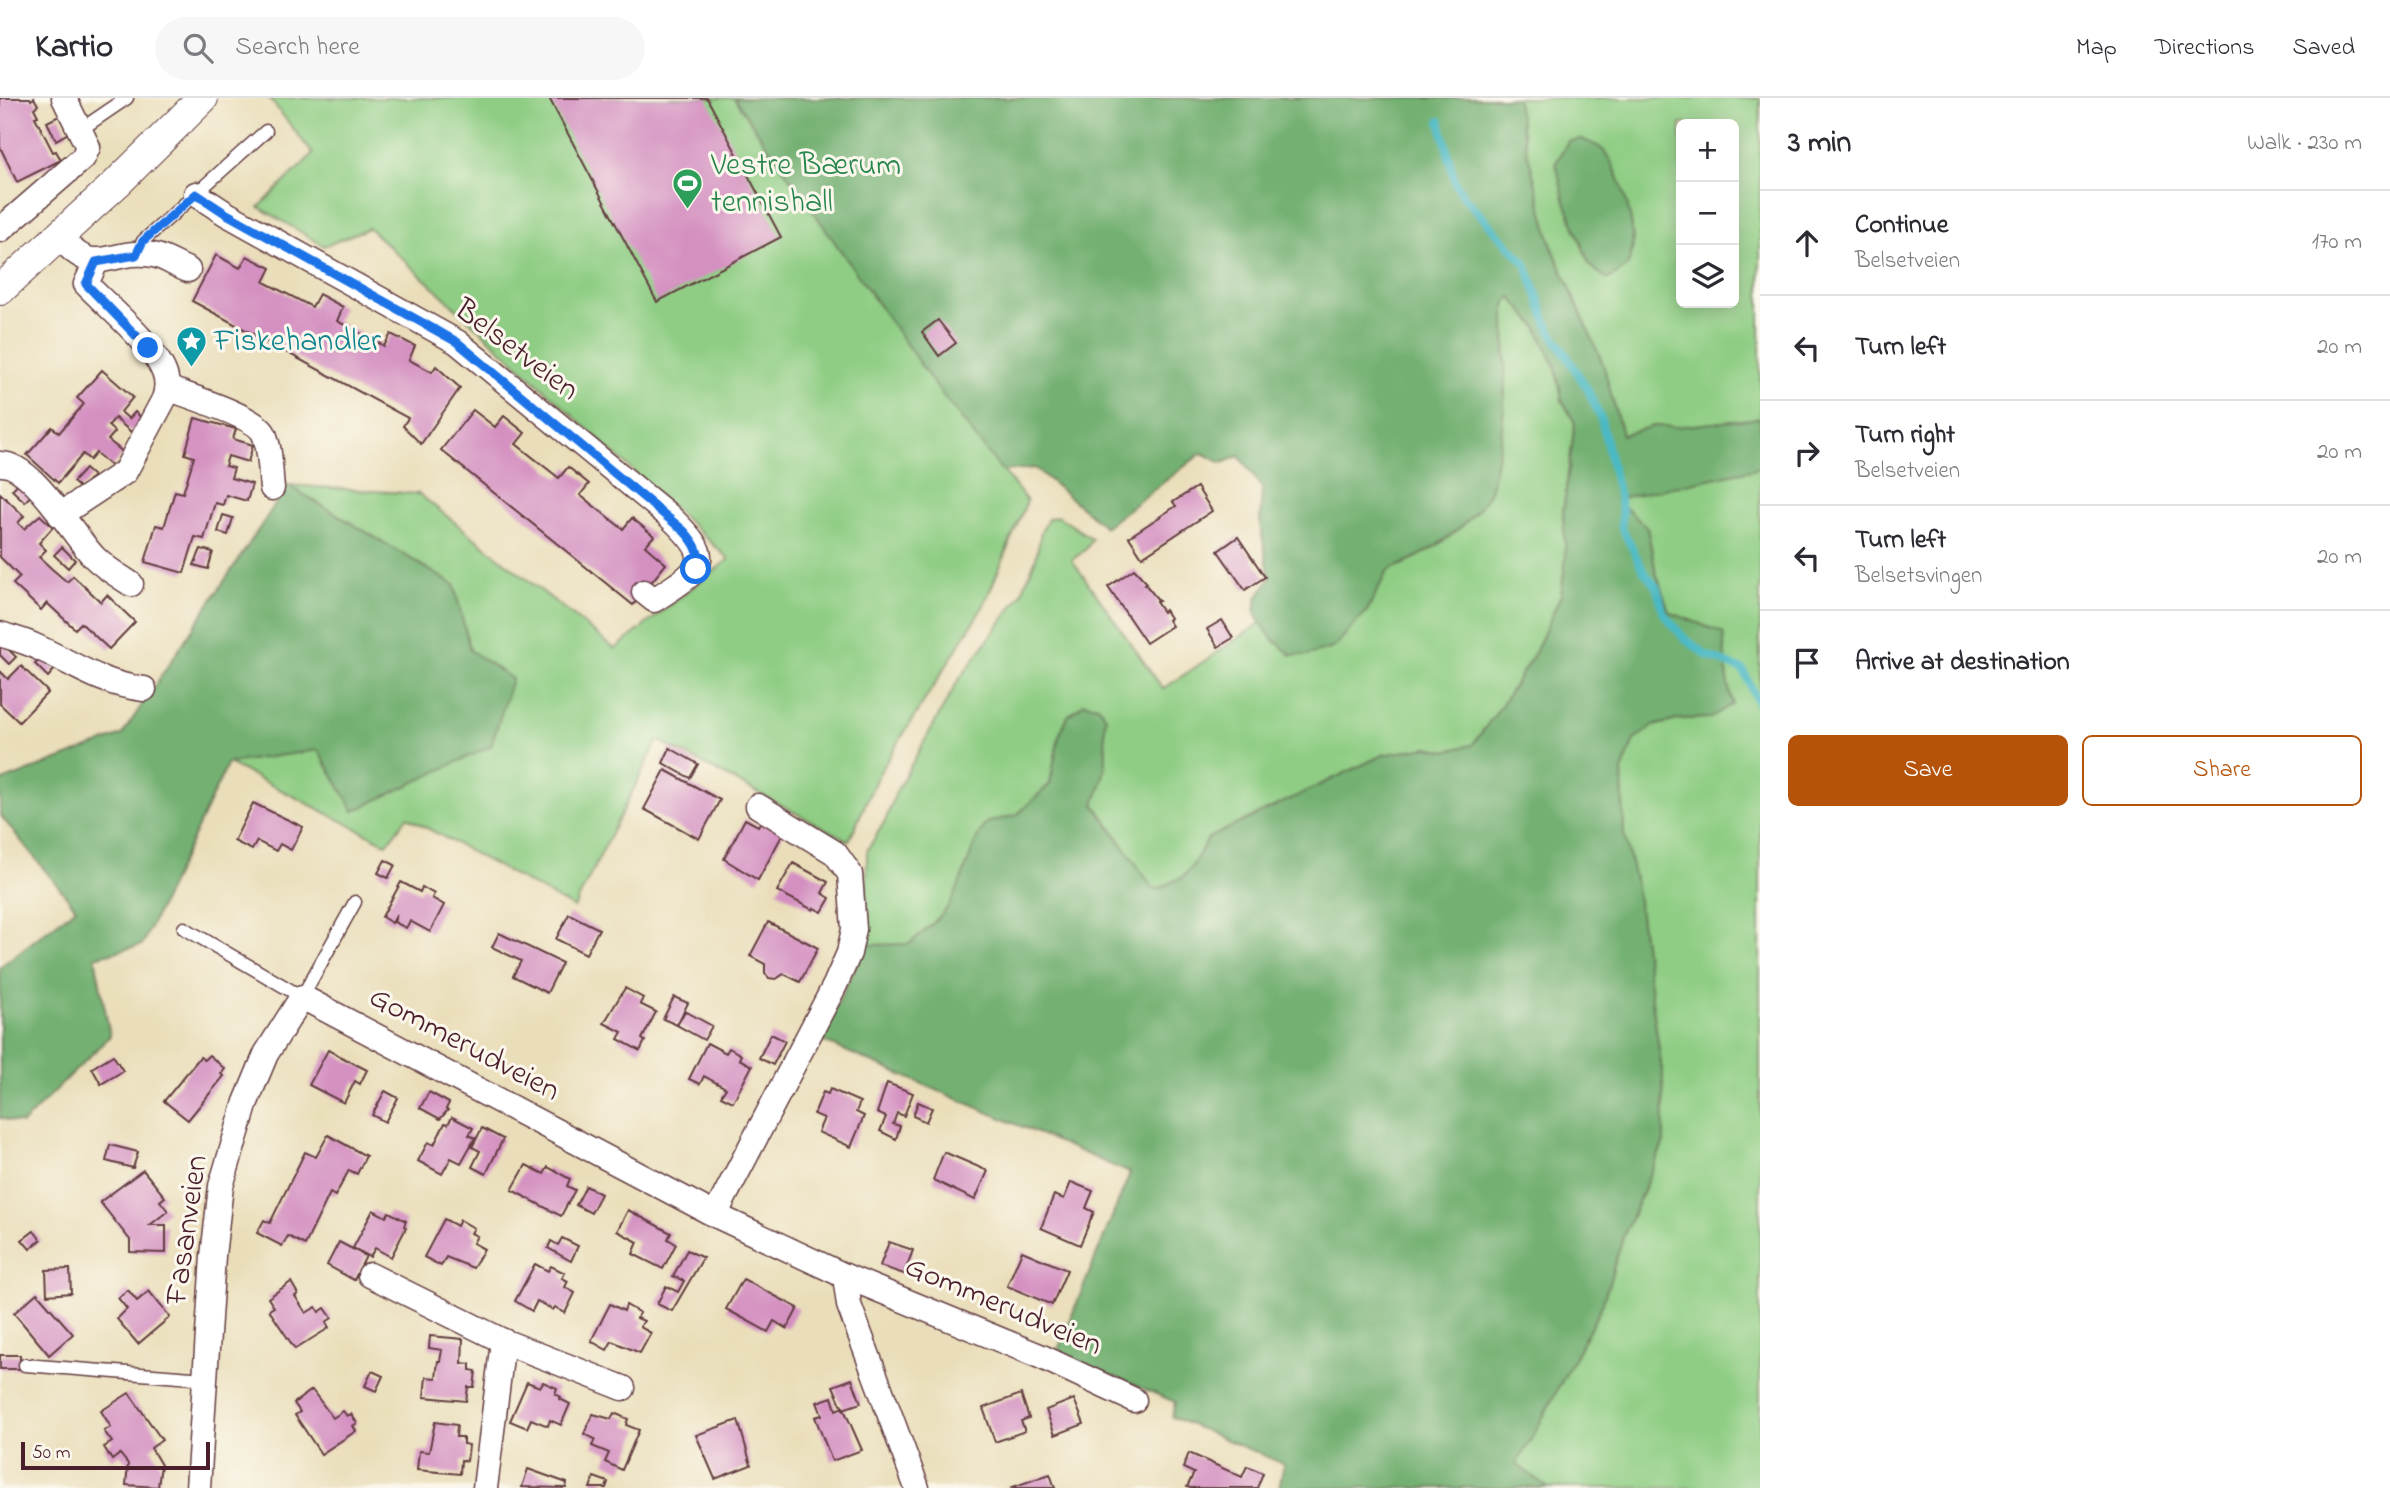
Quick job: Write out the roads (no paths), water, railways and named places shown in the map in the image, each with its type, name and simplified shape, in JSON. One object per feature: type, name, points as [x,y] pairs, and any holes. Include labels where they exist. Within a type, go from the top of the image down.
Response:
[{"type":"street","points":[[0,230],[83,158],[88,148],[64,98]]},
{"type":"street","points":[[0,290],[165,138],[203,98]]},
{"type":"street","name":"Belsetveien","points":[[196,194],[225,213],[457,342],[668,515],[695,542],[700,562],[682,582],[654,600],[644,592]]},
{"type":"street","points":[[59,236],[71,251],[84,259],[96,262],[136,255],[155,255],[188,270]]},
{"type":"street","points":[[60,515],[125,472],[164,399],[167,388],[164,372],[148,348],[86,284],[96,262]]},
{"type":"street","points":[[167,388],[246,418],[260,427],[266,436],[272,488]]},
{"type":"street","points":[[0,464],[18,469],[50,499],[75,537],[97,561],[131,584]]},
{"type":"street","points":[[0,634],[36,646],[78,669],[121,686],[144,689]]},
{"type":"street","points":[[715,1215],[835,985],[849,953],[855,929],[850,874],[835,853],[758,806]]},
{"type":"street","name":"Gommerudveien","points":[[302,997],[715,1215],[845,1276],[1042,1357],[1134,1400]]},
{"type":"street","name":"Fasanveien","points":[[198,1488],[213,1256],[221,1186],[246,1102],[267,1054],[302,997]]},
{"type":"street","points":[[370,1275],[503,1341],[623,1388]]},
{"type":"street","points":[[845,1276],[849,1305],[917,1488]]},
{"type":"street","points":[[485,1488],[503,1341]]},
{"type":"lane","points":[[80,130],[127,98]]},
{"type":"lane","points":[[136,255],[143,241],[265,131]]},
{"type":"lane","points":[[302,997],[355,902]]},
{"type":"lane","name":"Gommerudveien","points":[[184,928],[302,997]]},
{"type":"lane","points":[[25,1365],[205,1379]]},
{"type":"waterway","points":[[1440,121],[1455,182],[1464,197],[1526,264],[1549,328],[1588,390],[1601,419],[1622,510],[1621,526],[1643,570],[1657,588],[1664,614],[1683,637],[1706,655],[1743,670],[1760,707]]},
{"type":"place","name":"Vestre Bærum tennishall","points":[[688,211]]},
{"type":"place","name":"Fiskehandler","points":[[191,369]]}]
